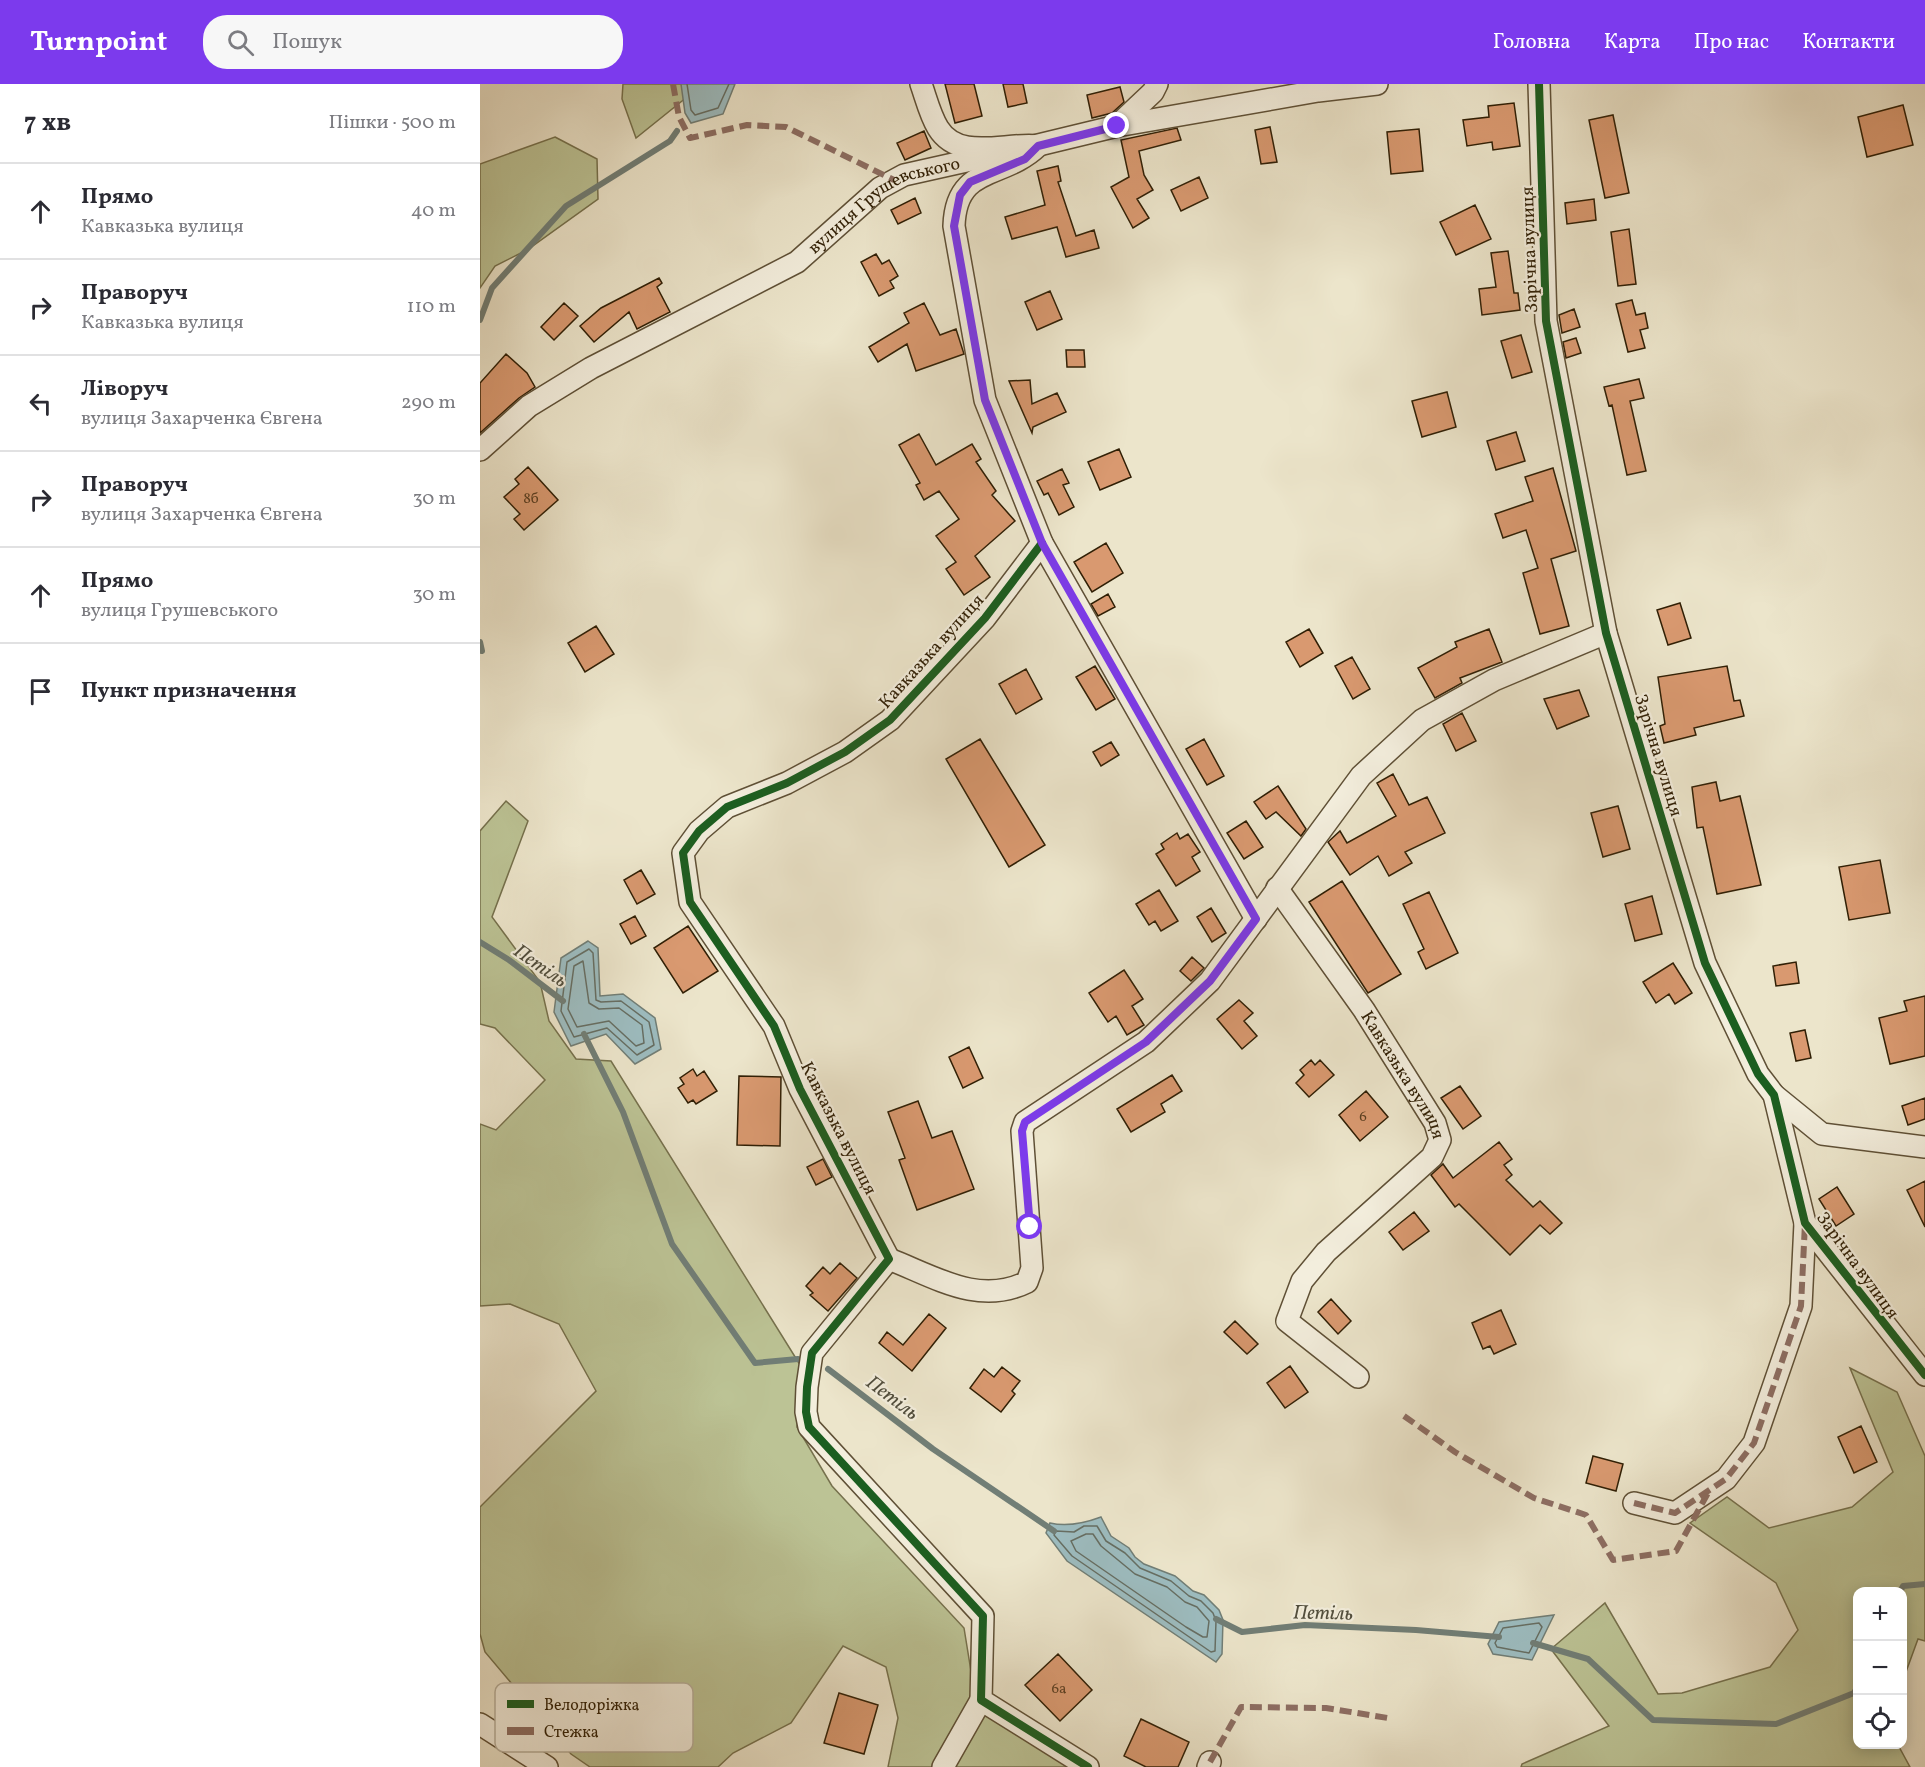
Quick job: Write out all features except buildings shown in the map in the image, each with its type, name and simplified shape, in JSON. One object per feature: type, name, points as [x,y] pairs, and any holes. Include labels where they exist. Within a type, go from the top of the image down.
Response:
[{"type":"street","points":[[921,84],[937,127],[946,138],[959,147],[975,149],[1018,144],[1038,146]]},
{"type":"street","points":[[1117,126],[1153,92],[1157,84]]},
{"type":"street","name":"вулиця Грушевського","points":[[480,450],[529,406],[591,368],[797,262],[880,188],[904,175],[1117,126],[1318,91],[1377,84]]},
{"type":"street","name":"Зарічна вулиця","points":[[1539,84],[1546,321],[1606,633],[1705,963],[1758,1074],[1774,1095],[1821,1134],[1925,1147]]},
{"type":"street","points":[[1038,146],[1025,159],[970,182],[960,195],[954,226],[985,400],[1042,543],[1256,919]]},
{"type":"street","name":"Кавказька вулиця","points":[[889,1259],[800,1089],[774,1026],[690,902],[683,853],[699,831],[727,807],[787,783],[845,752],[890,720],[985,618],[1042,543]]},
{"type":"street","points":[[943,1767],[981,1700],[984,1616],[809,1427],[806,1412],[812,1353],[889,1259],[964,1289],[1003,1292],[1028,1282],[1032,1268],[1022,1131],[1025,1122],[1146,1042],[1210,981],[1361,776],[1422,720],[1494,680],[1606,633]]},
{"type":"street","name":"Кавказька вулиця","points":[[1277,888],[1364,1010],[1435,1123],[1440,1140],[1432,1157],[1326,1252],[1302,1281],[1287,1321],[1358,1377]]},
{"type":"street","name":"Зарічна вулиця","points":[[1774,1095],[1805,1223],[1925,1376]]},
{"type":"street","points":[[1634,1503],[1675,1513],[1726,1479],[1754,1443],[1801,1306],[1805,1223]]},
{"type":"street","points":[[981,1700],[1088,1767]]},
{"type":"street","points":[[480,1724],[495,1734]]},
{"type":"street","points":[[524,1752],[547,1767]]},
{"type":"green space","points":[[623,84],[691,84],[692,93],[636,138],[622,99]]},
{"type":"green space","points":[[555,137],[597,159],[598,199],[527,250],[495,266],[480,288],[480,164]]},
{"type":"green space","points":[[506,801],[528,821],[492,917],[540,982],[549,1021],[576,1059],[611,1061],[802,1368],[797,1427],[832,1486],[964,1628],[976,1702],[1068,1767],[888,1767],[898,1718],[886,1667],[843,1646],[791,1723],[733,1753],[718,1767],[590,1767],[569,1752],[693,1752],[693,1683],[511,1683],[485,1652],[480,1634],[480,1507],[596,1391],[559,1324],[510,1304],[480,1306],[480,1124],[496,1130],[545,1080],[495,1028],[480,1024],[480,831]]},
{"type":"green space","points":[[1850,1368],[1897,1392],[1925,1456],[1925,1641],[1918,1639],[1907,1669],[1907,1587],[1853,1587],[1853,1749],[1900,1749],[1910,1767],[1521,1767],[1522,1764],[1609,1726],[1551,1649],[1605,1603],[1658,1694],[1682,1693],[1770,1667],[1798,1630],[1776,1583],[1690,1523],[1727,1497],[1769,1528],[1852,1507],[1893,1472]]},
{"type":"water","points":[[681,84],[735,84],[723,114],[691,123],[685,113]]},
{"type":"water","points":[[588,941],[598,948],[600,996],[623,994],[655,1018],[661,1049],[635,1064],[606,1034],[571,1046],[554,1012],[561,958]]},
{"type":"water","points":[[1101,1517],[1111,1536],[1129,1548],[1135,1557],[1144,1564],[1175,1576],[1193,1591],[1204,1595],[1219,1610],[1223,1620],[1222,1654],[1216,1662],[1067,1561],[1046,1533],[1050,1523],[1076,1524]]},
{"type":"water","points":[[1554,1615],[1532,1660],[1493,1654],[1488,1644],[1499,1622]]},
{"type":"waterway","points":[[480,320],[492,288],[566,206],[670,141],[677,131]]},
{"type":"waterway","points":[[480,642],[482,651]]},
{"type":"waterway","name":"Петіль","points":[[480,942],[509,960],[563,1001]]},
{"type":"waterway","name":"Петіль","points":[[584,1034],[623,1112],[672,1244],[755,1363],[798,1359]]},
{"type":"waterway","name":"Петіль","points":[[828,1369],[933,1449],[1054,1531]]},
{"type":"waterway","name":"Петіль","points":[[1902,1587],[1925,1584]]},
{"type":"waterway","name":"Петіль","points":[[1216,1619],[1242,1632],[1305,1625],[1416,1630],[1499,1637]]},
{"type":"waterway","name":"Петіль","points":[[1533,1643],[1588,1659],[1653,1720],[1776,1724],[1853,1693]]},
{"type":"marked path","points":[[673,84],[679,117],[690,138],[747,125],[786,127],[894,180]]},
{"type":"marked path","points":[[1634,1503],[1675,1513],[1726,1479],[1754,1443],[1801,1306],[1805,1223]]},
{"type":"marked path","points":[[1404,1416],[1455,1452],[1534,1498],[1586,1515],[1613,1560],[1676,1551],[1709,1491]]},
{"type":"marked path","points":[[1210,1762],[1241,1707],[1326,1708],[1388,1718]]},
{"type":"cycle path","points":[[1539,84],[1546,321],[1606,633],[1705,963],[1758,1074],[1774,1095],[1805,1223],[1925,1375]]},
{"type":"cycle path","points":[[1042,543],[985,618],[890,720],[845,752],[787,783],[727,807],[699,831],[683,853],[690,902],[774,1026],[800,1089],[889,1259],[812,1353],[807,1387],[806,1412],[809,1427],[983,1616],[981,1700],[1088,1767]]},
{"type":"route","points":[[1030,1227],[1022,1131],[1025,1122],[1146,1042],[1210,981],[1256,919],[1042,543],[985,400],[954,226],[954,212],[960,195],[970,182],[1025,159],[1038,146],[1117,126]]}]
